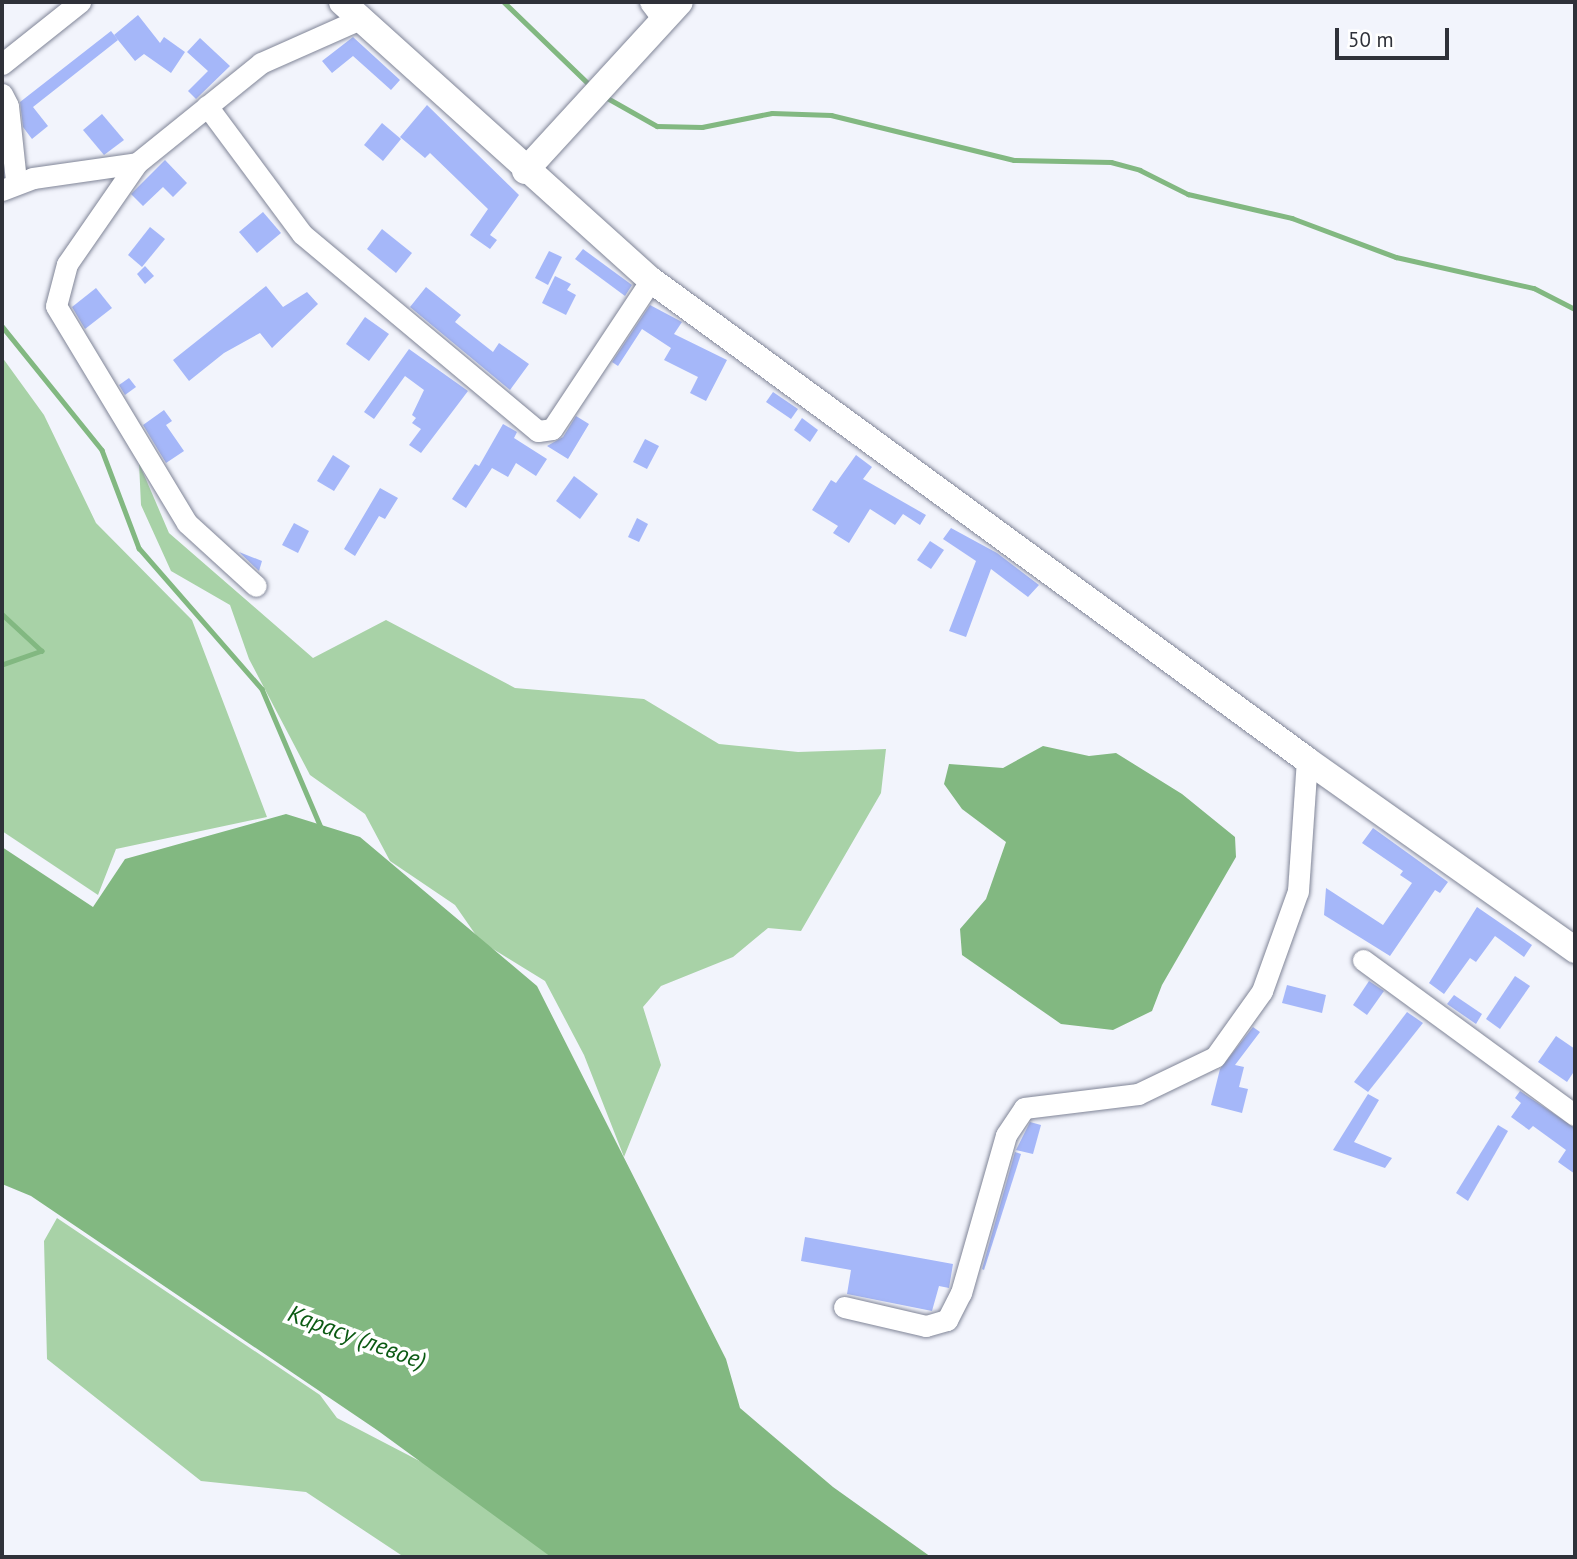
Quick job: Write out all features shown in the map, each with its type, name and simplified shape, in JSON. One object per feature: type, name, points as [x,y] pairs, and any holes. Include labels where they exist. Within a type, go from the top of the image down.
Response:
[{"type":"main road","points":[[525,171],[598,90],[664,8]]},
{"type":"main road","points":[[351,10],[525,171],[650,279],[1307,760],[1575,950]]},
{"type":"street","points":[[2,64],[80,2]]},
{"type":"street","points":[[256,586],[187,523],[56,306],[67,264],[137,163],[261,63],[351,10]]},
{"type":"street","points":[[2,94],[8,106],[9,186],[137,163]]},
{"type":"street","points":[[207,106],[302,234],[538,430],[552,429],[650,279]]},
{"type":"street","points":[[844,1307],[926,1326],[947,1320],[961,1293],[1006,1135],[1024,1108],[1138,1094],[1215,1057],[1262,991],[1298,891],[1307,760]]},
{"type":"street","points":[[1363,960],[1575,1115]]},
{"type":"shaded area","points":[[2,357],[44,415],[96,523],[192,620],[267,817],[116,849],[98,895],[2,831]]},
{"type":"shaded area","points":[[139,463],[169,533],[313,658],[386,620],[515,688],[644,699],[719,744],[798,752],[886,749],[881,793],[801,931],[768,928],[733,957],[661,986],[643,1007],[661,1065],[624,1157],[584,1055],[545,981],[480,941],[455,905],[390,861],[365,814],[310,775],[249,659],[230,605],[171,571],[141,505]]},
{"type":"shaded area","points":[[57,1218],[320,1395],[337,1418],[458,1481],[562,1557],[404,1557],[306,1492],[201,1481],[47,1359],[44,1241]]},
{"type":"water","points":[[1043,746],[1089,756],[1116,753],[1182,794],[1235,837],[1236,857],[1162,985],[1152,1011],[1113,1030],[1061,1024],[962,955],[960,929],[986,899],[1006,842],[962,809],[944,784],[949,764],[1003,768]]},
{"type":"water","name":"Карасу (левое)","points":[[286,814],[360,837],[537,986],[726,1359],[740,1408],[833,1487],[931,1557],[551,1557],[377,1430],[31,1196],[2,1184],[2,847],[93,907],[125,859]]},
{"type":"building","points":[[138,15],[160,43],[164,37],[185,52],[171,73],[144,54],[135,61],[114,35]]},
{"type":"building","points":[[111,31],[118,40],[33,107],[48,126],[32,139],[23,127],[20,102]]},
{"type":"building","points":[[353,37],[400,80],[391,90],[353,56],[332,73],[322,61]]},
{"type":"building","points":[[200,38],[230,66],[196,99],[188,91],[208,71],[187,52]]},
{"type":"building","points":[[427,105],[519,195],[490,235],[497,240],[490,249],[470,235],[488,209],[430,153],[425,158],[400,137]]},
{"type":"building","points":[[102,114],[124,140],[104,155],[83,130]]},
{"type":"building","points":[[382,123],[401,139],[383,161],[364,145]]},
{"type":"building","points":[[165,160],[187,183],[173,197],[163,187],[143,206],[131,194]]},
{"type":"building","points":[[263,212],[281,233],[257,253],[239,232]]},
{"type":"building","points":[[150,227],[165,239],[142,267],[128,255]]},
{"type":"building","points":[[382,229],[412,253],[396,273],[367,249]]},
{"type":"building","points":[[583,249],[632,285],[625,296],[575,259]]},
{"type":"building","points":[[549,251],[562,257],[548,285],[535,278]]},
{"type":"building","points":[[145,266],[154,276],[145,284],[137,274]]},
{"type":"building","points":[[555,276],[571,284],[567,290],[576,295],[566,315],[542,303]]},
{"type":"building","points":[[266,286],[283,307],[307,292],[318,304],[272,348],[260,333],[224,353],[189,381],[173,360]]},
{"type":"building","points":[[426,287],[461,315],[455,322],[493,352],[499,343],[529,364],[510,390],[410,307]]},
{"type":"building","points":[[96,288],[112,308],[85,329],[72,307]]},
{"type":"building","points":[[650,305],[682,322],[674,334],[727,360],[706,401],[690,393],[698,377],[664,360],[671,348],[642,329],[618,366],[612,362]]},
{"type":"building","points":[[365,317],[389,334],[369,361],[346,344]]},
{"type":"building","points":[[409,349],[468,391],[421,453],[409,445],[421,429],[412,423],[416,418],[412,415],[424,390],[405,376],[374,419],[364,412]]},
{"type":"building","points":[[129,378],[136,387],[125,395],[119,385]]},
{"type":"building","points":[[773,392],[798,409],[791,419],[766,402]]},
{"type":"building","points":[[164,410],[172,421],[166,425],[184,451],[166,463],[143,425]]},
{"type":"building","points":[[576,416],[589,424],[568,459],[547,446],[563,437]]},
{"type":"building","points":[[802,418],[818,430],[810,442],[794,430]]},
{"type":"building","points":[[503,424],[517,432],[514,438],[547,459],[536,476],[516,463],[508,477],[492,468],[466,508],[452,499],[475,464],[479,466]]},
{"type":"building","points":[[645,439],[659,446],[647,469],[633,462]]},
{"type":"building","points":[[333,455],[350,466],[334,491],[317,481]]},
{"type":"building","points":[[856,455],[872,467],[863,479],[926,515],[920,525],[903,514],[895,525],[870,509],[849,543],[833,533],[838,526],[812,510],[831,480],[836,483]]},
{"type":"building","points":[[574,476],[598,494],[580,519],[556,501]]},
{"type":"building","points":[[380,488],[398,498],[385,519],[379,516],[355,556],[344,549]]},
{"type":"building","points":[[637,518],[648,524],[639,542],[628,537]]},
{"type":"building","points":[[294,523],[309,531],[298,553],[282,545]]},
{"type":"building","points":[[951,528],[997,553],[1039,585],[1028,597],[991,569],[966,637],[949,631],[976,561],[943,539]]},
{"type":"building","points":[[930,541],[944,550],[931,569],[917,560]]},
{"type":"building","points":[[239,552],[262,561],[259,571]]},
{"type":"building","points":[[1373,828],[1448,882],[1440,893],[1435,890],[1390,956],[1324,915],[1326,888],[1383,925],[1412,883],[1400,875],[1403,871],[1362,843]]},
{"type":"building","points":[[1477,907],[1532,945],[1524,957],[1495,936],[1476,962],[1470,958],[1444,994],[1429,983]]},
{"type":"building","points":[[1515,976],[1530,986],[1500,1029],[1486,1019]]},
{"type":"building","points":[[1369,981],[1384,991],[1367,1015],[1353,1005]]},
{"type":"building","points":[[1287,985],[1326,995],[1322,1013],[1282,1003]]},
{"type":"building","points":[[1454,995],[1482,1014],[1476,1024],[1447,1004]]},
{"type":"building","points":[[1407,1012],[1423,1023],[1368,1092],[1354,1082]]},
{"type":"building","points":[[1253,1027],[1260,1032],[1235,1065],[1244,1067],[1239,1087],[1248,1089],[1242,1113],[1211,1105],[1220,1069]]},
{"type":"building","points":[[1556,1036],[1575,1049],[1575,1070],[1567,1082],[1538,1062]]},
{"type":"building","points":[[1520,1091],[1575,1128],[1575,1174],[1558,1162],[1566,1150],[1533,1126],[1529,1130],[1511,1117],[1521,1103],[1515,1098]]},
{"type":"building","points":[[1368,1094],[1379,1100],[1354,1142],[1392,1158],[1385,1168],[1333,1150]]},
{"type":"building","points":[[1030,1122],[1041,1125],[1033,1154],[1016,1150]]},
{"type":"building","points":[[1498,1125],[1508,1131],[1468,1201],[1456,1193]]},
{"type":"building","points":[[1015,1152],[1021,1154],[984,1270],[982,1269]]},
{"type":"building","points":[[805,1237],[953,1264],[949,1288],[939,1286],[932,1311],[847,1294],[851,1270],[801,1261]]},
{"type":"waterway","points":[[504,2],[591,86]]},
{"type":"waterway","points":[[604,96],[657,126],[702,127],[772,113],[831,115],[1014,160],[1111,162],[1140,170],[1188,194],[1292,218],[1396,257],[1534,288],[1575,309]]},
{"type":"waterway","points":[[2,326],[102,450],[139,548],[262,689],[321,827]]},
{"type":"waterway","points":[[2,614],[42,651],[2,665]]}]
